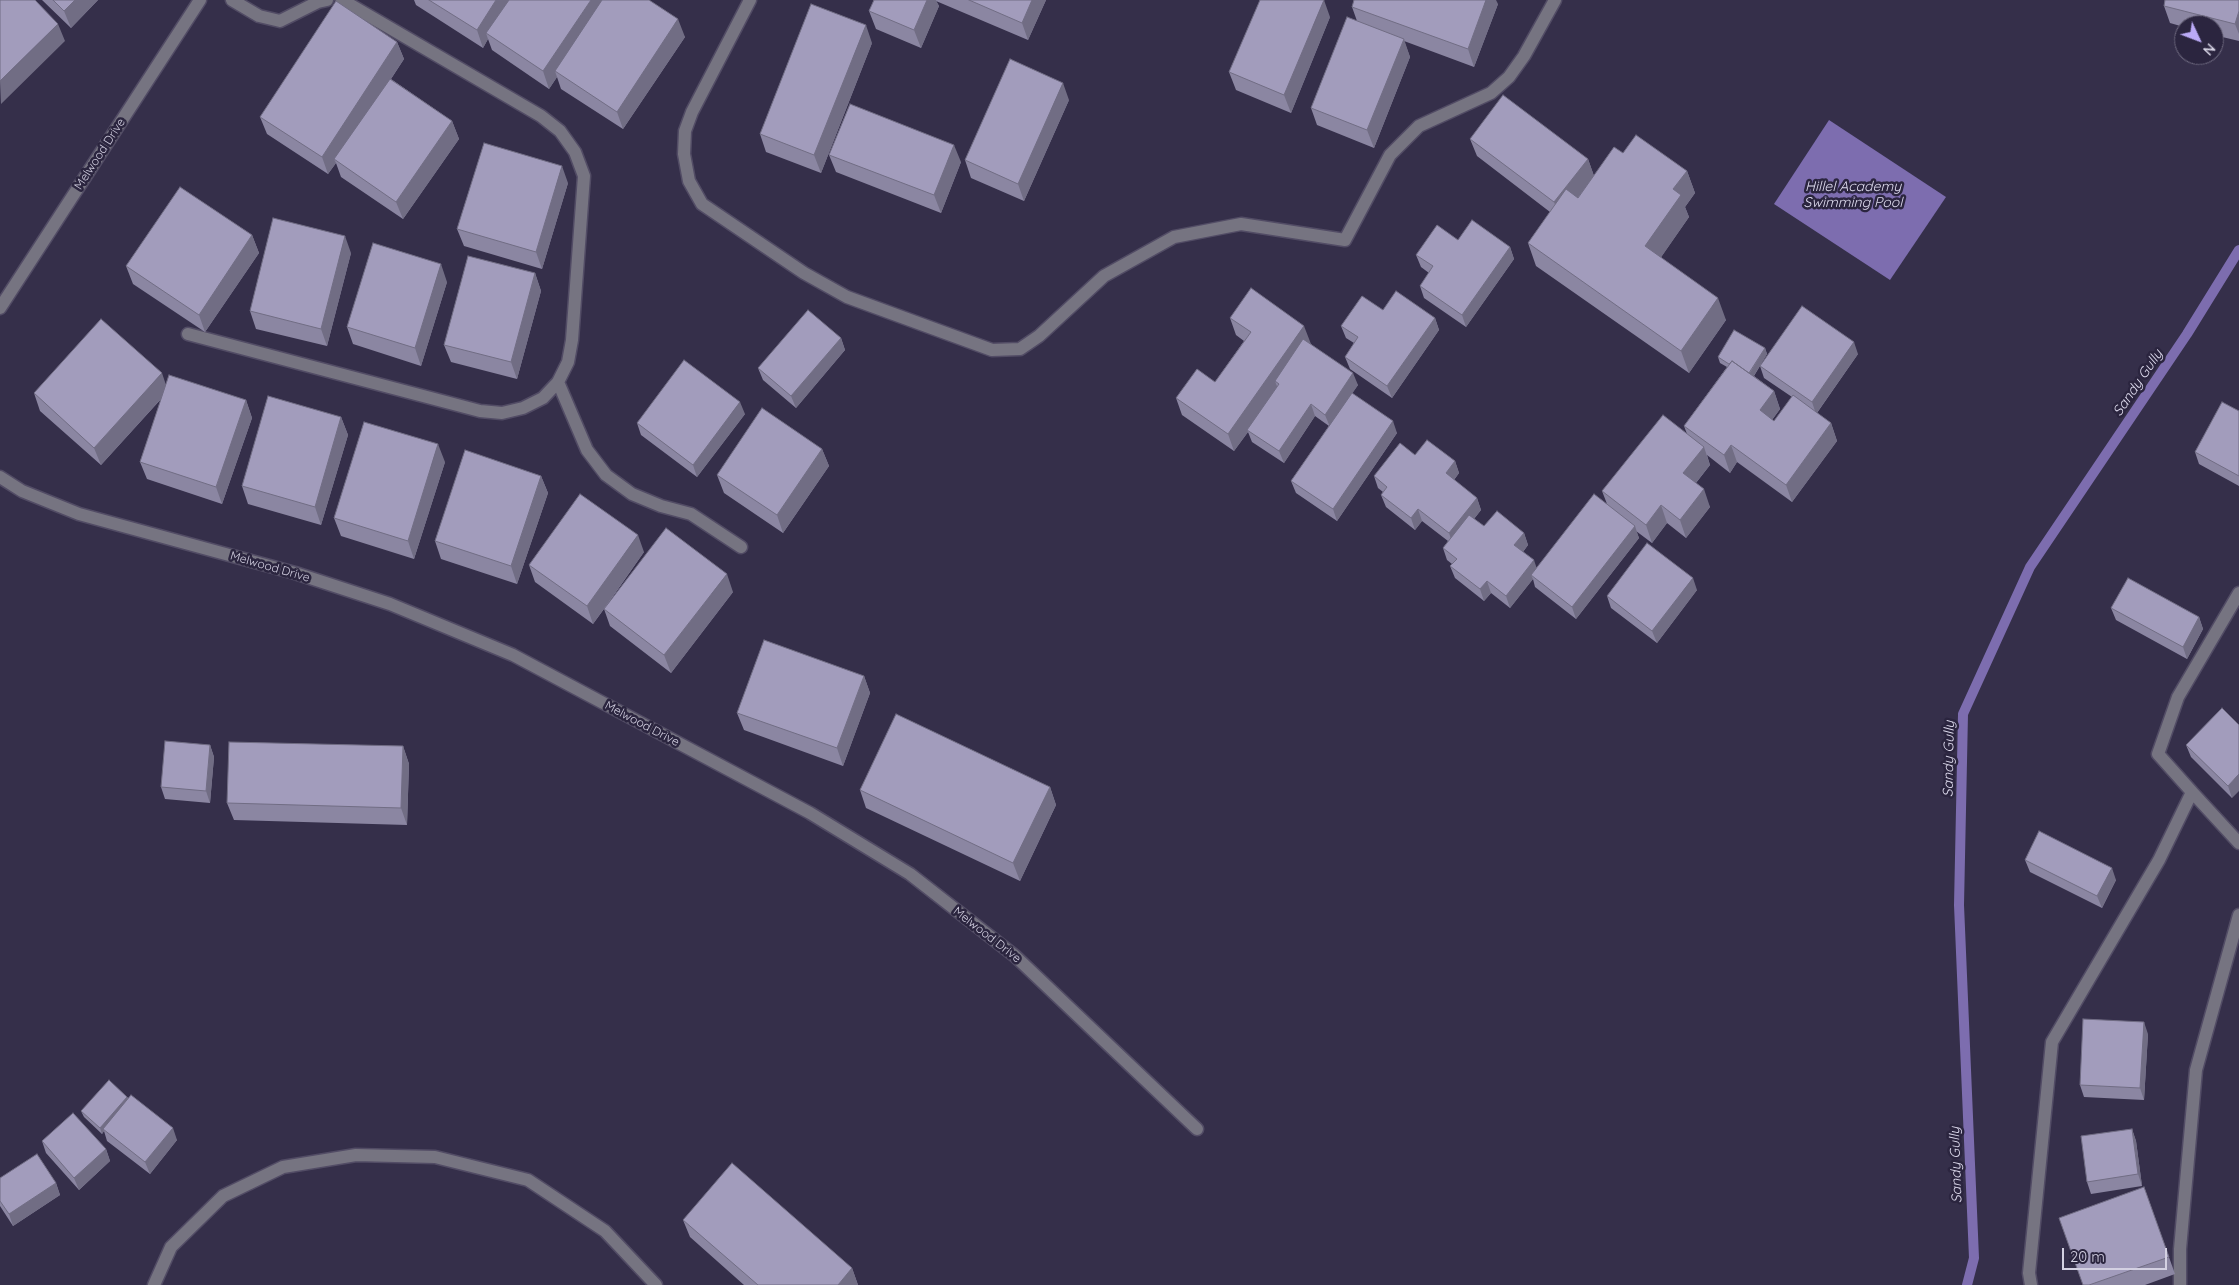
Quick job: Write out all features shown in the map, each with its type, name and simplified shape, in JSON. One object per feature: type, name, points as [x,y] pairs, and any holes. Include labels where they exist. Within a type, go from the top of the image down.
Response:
[{"type":"street","name":"Melwood Drive","points":[[0,308],[200,0]]},
{"type":"street","points":[[232,0],[259,16],[280,21],[318,2],[326,0]]},
{"type":"street","points":[[188,334],[480,411],[502,413],[523,408],[543,398],[558,382],[568,362],[572,340],[584,186],[584,176],[575,152],[560,131],[541,116],[342,0]]},
{"type":"street","points":[[748,1],[692,112],[685,131],[684,154],[689,181],[702,204],[804,274],[847,297],[992,350],[1020,349],[1039,336],[1104,276],[1174,237],[1241,224],[1345,240],[1390,155],[1418,126],[1491,93],[1509,77],[1524,56],[1555,0]]},
{"type":"street","points":[[558,382],[587,450],[606,475],[632,494],[662,506],[691,514],[740,547]]},
{"type":"street","name":"Melwood Drive","points":[[0,476],[22,491],[79,514],[295,573],[398,607],[512,655],[810,813],[910,874],[1015,956],[1196,1130]]},
{"type":"street","points":[[2239,593],[2178,697],[2158,754],[2239,843]]},
{"type":"street","points":[[2031,1285],[2029,1273],[2052,1042],[2159,860],[2192,792]]},
{"type":"street","points":[[2180,1285],[2180,1249],[2196,1070],[2239,915]]},
{"type":"street","points":[[154,1285],[171,1246],[223,1196],[282,1166],[356,1155],[435,1157],[528,1180],[605,1231],[656,1285]]},
{"type":"water","name":"Hillel Academy Swimming Pool","points":[[1829,120],[1946,197],[1890,280],[1774,204]]},
{"type":"building","points":[[0,0],[35,0],[58,24],[0,81]]},
{"type":"building","points":[[53,0],[75,0],[64,11]]},
{"type":"building","points":[[429,0],[496,0],[477,30]]},
{"type":"building","points":[[509,0],[591,0],[543,71],[486,33]]},
{"type":"building","points":[[602,0],[649,0],[678,19],[617,112],[555,71]]},
{"type":"building","points":[[874,0],[927,0],[914,30],[869,11]]},
{"type":"building","points":[[969,0],[1032,0],[1022,23]]},
{"type":"building","points":[[1260,0],[1324,0],[1284,95],[1229,72]]},
{"type":"building","points":[[1354,0],[1486,0],[1468,49],[1352,7]]},
{"type":"building","points":[[2165,0],[2239,0],[2239,11],[2235,24],[2224,21],[2224,15],[2200,15],[2164,6]]},
{"type":"building","points":[[336,1],[397,42],[322,157],[260,117]]},
{"type":"building","points":[[811,4],[866,25],[814,155],[760,134]]},
{"type":"building","points":[[1347,17],[1404,39],[1367,130],[1311,108]]},
{"type":"building","points":[[1010,59],[1063,83],[1018,184],[965,160]]},
{"type":"building","points":[[390,79],[452,121],[396,202],[334,159]]},
{"type":"building","points":[[1503,95],[1588,159],[1554,202],[1470,139]]},
{"type":"building","points":[[850,104],[954,145],[934,195],[829,155]]},
{"type":"building","points":[[1636,135],[1687,171],[1673,189],[1681,195],[1645,246],[1718,298],[1681,351],[1528,243],[1566,189],[1578,198],[1614,147],[1623,153]]},
{"type":"building","points":[[484,143],[562,166],[536,252],[457,229]]},
{"type":"building","points":[[180,187],[252,235],[199,315],[126,266]]},
{"type":"building","points":[[273,218],[345,236],[321,329],[250,311]]},
{"type":"building","points":[[1472,220],[1510,247],[1462,315],[1420,286],[1433,266],[1416,255],[1437,225],[1458,240]]},
{"type":"building","points":[[373,243],[441,264],[415,348],[347,327]]},
{"type":"building","points":[[468,256],[535,273],[511,362],[444,345]]},
{"type":"building","points":[[1251,288],[1304,326],[1228,434],[1176,398],[1197,369],[1215,382],[1251,332],[1230,318]]},
{"type":"building","points":[[1396,291],[1435,318],[1387,386],[1345,357],[1358,337],[1341,326],[1362,296],[1383,310]]},
{"type":"building","points":[[1802,306],[1854,342],[1812,402],[1760,366]]},
{"type":"building","points":[[808,310],[841,338],[791,396],[758,368]]},
{"type":"building","points":[[101,319],[162,373],[94,448],[34,393]]},
{"type":"building","points":[[1734,330],[1765,348],[1749,373],[1732,361],[1729,364],[1718,357]]},
{"type":"building","points":[[1303,339],[1353,373],[1325,415],[1311,404],[1279,451],[1247,430],[1279,384],[1275,381]]},
{"type":"building","points":[[684,360],[740,402],[693,465],[637,423]]},
{"type":"building","points":[[1732,361],[1774,391],[1760,410],[1774,421],[1793,395],[1831,423],[1786,485],[1731,445],[1724,455],[1684,426]]},
{"type":"building","points":[[169,375],[246,400],[216,487],[140,462]]},
{"type":"building","points":[[1352,393],[1393,421],[1333,509],[1291,481]]},
{"type":"building","points":[[268,396],[341,417],[315,507],[242,486]]},
{"type":"building","points":[[2222,402],[2239,411],[2239,476],[2195,452]]},
{"type":"building","points":[[762,408],[822,449],[777,515],[717,475]]},
{"type":"building","points":[[1663,415],[1704,447],[1683,473],[1704,489],[1680,520],[1661,505],[1646,525],[1602,491]]},
{"type":"building","points":[[364,422],[438,444],[408,541],[334,518]]},
{"type":"building","points":[[1427,440],[1455,461],[1446,473],[1477,498],[1449,533],[1418,509],[1411,518],[1381,495],[1387,487],[1374,476],[1400,443],[1415,455]]},
{"type":"building","points":[[465,450],[541,476],[511,566],[435,541]]},
{"type":"building","points":[[580,494],[638,535],[587,606],[529,565]]},
{"type":"building","points":[[1594,494],[1635,526],[1572,607],[1531,575]]},
{"type":"building","points":[[1497,511],[1524,533],[1514,545],[1534,560],[1506,596],[1487,581],[1480,589],[1450,566],[1457,559],[1443,548],[1469,515],[1484,526]]},
{"type":"building","points":[[666,528],[727,574],[664,655],[604,609]]},
{"type":"building","points":[[1647,543],[1693,578],[1652,631],[1607,596]]},
{"type":"building","points":[[2128,578],[2199,617],[2183,647],[2111,608]]},
{"type":"building","points":[[764,640],[864,676],[837,748],[737,713]]},
{"type":"building","points":[[2222,708],[2239,725],[2239,774],[2228,786],[2186,745]]},
{"type":"building","points":[[896,714],[1050,787],[1013,863],[860,790]]},
{"type":"building","points":[[165,741],[210,745],[206,791],[161,787]]},
{"type":"building","points":[[229,742],[403,746],[401,808],[227,803]]},
{"type":"building","points":[[2039,831],[2112,868],[2097,896],[2025,860]]},
{"type":"building","points":[[2083,1019],[2144,1022],[2140,1088],[2080,1085]]},
{"type":"building","points":[[109,1080],[127,1097],[100,1128],[81,1111]]},
{"type":"building","points":[[131,1095],[173,1128],[145,1162],[103,1129]]},
{"type":"building","points":[[73,1113],[106,1149],[74,1178],[42,1141]]},
{"type":"building","points":[[2132,1129],[2138,1174],[2087,1182],[2081,1136]]},
{"type":"building","points":[[37,1154],[56,1183],[9,1214],[0,1201],[0,1178]]},
{"type":"building","points":[[732,1163],[852,1268],[838,1285],[758,1285],[683,1220]]},
{"type":"building","points":[[2144,1187],[2169,1257],[2089,1285],[2083,1285],[2059,1218]]},
{"type":"waterway","name":"Sandy Gully","points":[[1967,1285],[1974,1258],[1959,905],[1963,714],[2030,567],[2187,334],[2239,250]]}]
